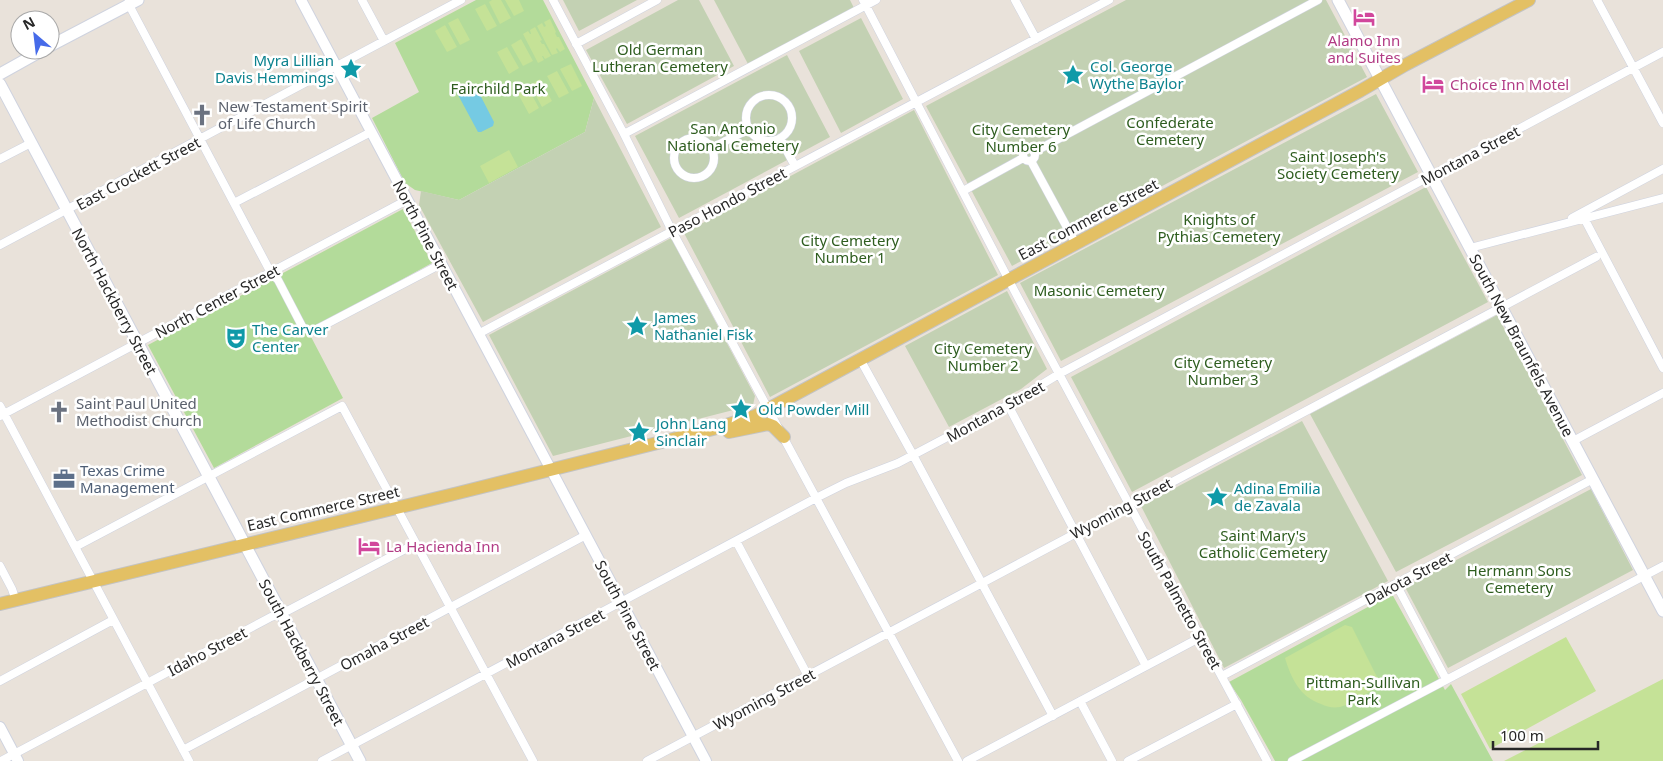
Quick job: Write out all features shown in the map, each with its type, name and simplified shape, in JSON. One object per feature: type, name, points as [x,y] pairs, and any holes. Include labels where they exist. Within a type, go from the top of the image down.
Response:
[{"type":"main road","name":"South New Braunfels Avenue","points":[[1338,0],[1663,611]]},
{"type":"main road","name":"East Commerce Street","points":[[0,604],[550,470],[736,422],[769,408],[1529,0]]},
{"type":"main road","points":[[60,41],[131,2]]},
{"type":"main road","points":[[0,74],[25,60]]},
{"type":"main road","name":"North Hackberry Street","points":[[0,84],[244,544]]},
{"type":"main road","name":"East Commerce Street","points":[[653,444],[681,443],[768,424],[784,436]]},
{"type":"main road","name":"South Hackberry Street","points":[[244,544],[360,761]]},
{"type":"street","name":"North Pine Street","points":[[301,0],[550,470]]},
{"type":"street","points":[[362,0],[384,41]]},
{"type":"street","name":"East Crockett Street","points":[[0,245],[461,0]]},
{"type":"street","points":[[553,0],[624,134],[672,231],[958,761]]},
{"type":"street","points":[[576,44],[657,0]]},
{"type":"street","points":[[624,134],[864,3],[876,0]]},
{"type":"street","points":[[1015,0],[1036,40]]},
{"type":"street","name":"Paso Hondo Street","points":[[478,334],[1110,0]]},
{"type":"street","points":[[1034,152],[1318,0]]},
{"type":"street","points":[[1596,0],[1663,123]]},
{"type":"street","points":[[131,2],[234,204],[303,328],[312,331],[441,264]]},
{"type":"street","name":"South Palmetto Street","points":[[864,3],[1128,504],[1267,761]]},
{"type":"street","name":"Montana Street","points":[[322,761],[816,498],[846,483],[898,463],[1008,405],[1059,374],[1663,52]]},
{"type":"street","points":[[764,96],[776,96],[786,103],[792,113],[789,130],[780,138],[762,140],[752,134],[749,128],[746,115],[753,102],[764,96]]},
{"type":"street","points":[[712,148],[749,128]]},
{"type":"street","points":[[234,204],[371,132]]},
{"type":"street","points":[[696,138],[708,143],[712,148],[714,160],[709,172],[704,176],[692,178],[681,174],[676,169],[673,156],[678,144],[683,140],[696,138]]},
{"type":"street","points":[[780,138],[795,166]]},
{"type":"street","points":[[0,159],[31,142]]},
{"type":"street","points":[[1023,158],[1023,152],[1026,149],[1034,152]]},
{"type":"street","points":[[1032,161],[1035,156],[1034,152]]},
{"type":"street","points":[[963,191],[1023,158]]},
{"type":"street","points":[[1023,158],[1026,161],[1032,161]]},
{"type":"street","points":[[1032,161],[1076,244]]},
{"type":"street","points":[[1559,225],[1663,169]]},
{"type":"street","points":[[1470,248],[1663,198]]},
{"type":"street","name":"North Center Street","points":[[2,414],[408,200]]},
{"type":"street","points":[[1584,218],[1663,368]]},
{"type":"street","name":"Wyoming Street","points":[[647,761],[1596,257]]},
{"type":"street","points":[[860,359],[982,582],[1052,716]]},
{"type":"street","points":[[1573,441],[1663,393]]},
{"type":"street","points":[[1008,405],[1146,666]]},
{"type":"street","points":[[0,406],[2,414],[189,761]]},
{"type":"street","points":[[75,547],[342,406],[533,761]]},
{"type":"street","name":"South Pine Street","points":[[550,470],[706,761]]},
{"type":"street","name":"Dakota Street","points":[[1222,676],[1593,479]]},
{"type":"street","name":"Omaha Street","points":[[183,750],[586,535]]},
{"type":"street","points":[[736,541],[808,676]]},
{"type":"street","name":"Idaho Street","points":[[1,761],[16,757],[147,683],[415,544]]},
{"type":"street","points":[[0,566],[16,601]]},
{"type":"street","points":[[1292,761],[1663,566]]},
{"type":"street","points":[[1396,584],[1446,679]]},
{"type":"street","points":[[0,680],[113,620]]},
{"type":"street","points":[[967,761],[1201,636]]},
{"type":"street","points":[[1080,701],[1112,761]]},
{"type":"street","points":[[1128,761],[1237,704]]},
{"type":"street","points":[[0,727],[16,757]]},
{"type":"green space","name":"Fairchild Park","points":[[476,0],[543,0],[594,98],[585,132],[459,200],[415,190],[405,183],[372,118],[419,92],[395,43]]},
{"type":"green space","points":[[501,0],[511,18],[500,24],[489,2]]},
{"type":"green space","points":[[505,0],[519,0],[524,11],[514,16]]},
{"type":"green space","points":[[563,0],[637,0],[579,31]]},
{"type":"green space","name":"Old German Lutheran Cemetery","points":[[678,0],[699,0],[734,66],[627,124],[586,50]]},
{"type":"green space","name":"Old German Lutheran Cemetery","points":[[714,0],[850,0],[854,8],[748,64]]},
{"type":"green space","points":[[1126,0],[1326,0],[1367,77],[1012,266],[926,106]]},
{"type":"green space","points":[[485,4],[497,26],[487,31],[475,9]]},
{"type":"green space","points":[[458,18],[470,40],[460,45],[448,23]]},
{"type":"green space","points":[[861,18],[903,99],[841,133],[799,51]]},
{"type":"green space","points":[[550,19],[557,37],[559,37],[565,49],[560,52],[557,48],[558,53],[552,55],[537,26],[542,23],[544,27],[546,26],[544,22]]},
{"type":"green space","points":[[445,25],[457,47],[447,52],[435,31]]},
{"type":"green space","points":[[535,27],[542,40],[540,41],[551,56],[545,59],[542,56],[544,60],[538,63],[523,34],[528,31],[531,34],[530,30]]},
{"type":"green space","points":[[521,39],[533,61],[523,66],[511,45]]},
{"type":"green space","points":[[507,47],[519,68],[509,74],[497,52]]},
{"type":"green space","name":"San Antonio National Cemetery","points":[[787,55],[830,137],[679,218],[635,136]]},
{"type":"green space","points":[[571,64],[582,86],[572,91],[560,69]]},
{"type":"green space","points":[[557,71],[569,93],[559,98],[547,76]]},
{"type":"green space","points":[[540,79],[552,101],[542,107],[530,85]]},
{"type":"green space","points":[[527,86],[539,108],[529,114],[517,92]]},
{"type":"green space","points":[[1376,94],[1418,172],[1061,361],[1020,283]]},
{"type":"green space","points":[[594,98],[661,227],[483,322],[419,205],[421,191],[459,200],[585,132]]},
{"type":"green space","name":"City Cemetery Number 1","points":[[914,110],[998,275],[770,397],[684,233]]},
{"type":"green space","points":[[509,150],[518,167],[489,183],[480,166]]},
{"type":"green space","name":"City Cemetery Number 3","points":[[1426,187],[1488,302],[1132,492],[1071,377]]},
{"type":"green space","name":"The Carver Center","points":[[403,209],[432,263],[308,331],[343,398],[214,468],[148,345]]},
{"type":"green space","points":[[671,238],[755,396],[753,405],[553,456],[489,335]]},
{"type":"green space","name":"City Cemetery Number 2","points":[[1007,291],[1047,369],[1021,389],[949,427],[905,346]]},
{"type":"green space","points":[[1497,315],[1582,475],[1396,572],[1310,414]]},
{"type":"green space","name":"Saint Mary's Catholic Cemetery","points":[[1302,421],[1388,581],[1224,668],[1141,506]]},
{"type":"green space","name":"Hermann Sons Cemetery","points":[[1591,489],[1633,570],[1448,668],[1405,587]]},
{"type":"green space","name":"Pittman-Sullivan Park","points":[[1392,594],[1445,690],[1451,684],[1493,761],[1275,761],[1229,682]]},
{"type":"green space","points":[[1345,625],[1352,627],[1381,685],[1345,705],[1330,707],[1314,701],[1302,692],[1290,673],[1285,658]]},
{"type":"green space","points":[[1566,637],[1596,691],[1490,749],[1461,694]]},
{"type":"green space","points":[[1663,679],[1663,761],[1504,761]]},
{"type":"water","points":[[471,84],[475,85],[494,122],[493,126],[481,132],[478,132],[457,93],[458,90]]},
{"type":"place","name":"Alamo Inn and Suites","points":[[1364,17]]},
{"type":"place","name":"Myra Lillian Davis Hemmings","points":[[351,69]]},
{"type":"place","name":"Col. George Wythe Baylor","points":[[1073,75]]},
{"type":"place","name":"Choice Inn Motel","points":[[1433,84]]},
{"type":"place","name":"New Testament Spirit of Life Church","points":[[202,115]]},
{"type":"place","name":"James Nathaniel Fisk","points":[[637,326]]},
{"type":"place","name":"The Carver Center","points":[[236,338]]},
{"type":"place","name":"Old Powder Mill","points":[[741,409]]},
{"type":"place","name":"Saint Paul United Methodist Church","points":[[59,412]]},
{"type":"place","name":"John Lang Sinclair","points":[[639,432]]},
{"type":"place","name":"Texas Crime Management","points":[[64,479]]},
{"type":"place","name":"Adina Emilia de Zavala","points":[[1217,497]]},
{"type":"place","name":"La Hacienda Inn","points":[[369,546]]},
{"type":"park label","name":"Confederate Cemetery","points":[[1170,130]]},
{"type":"park label","name":"City Cemetery Number 6","points":[[1021,138]]},
{"type":"park label","name":"Saint Joseph's Society Cemetery","points":[[1338,164]]},
{"type":"park label","name":"Knights of Pythias Cemetery","points":[[1219,228]]},
{"type":"park label","name":"Masonic Cemetery","points":[[1099,290]]}]
